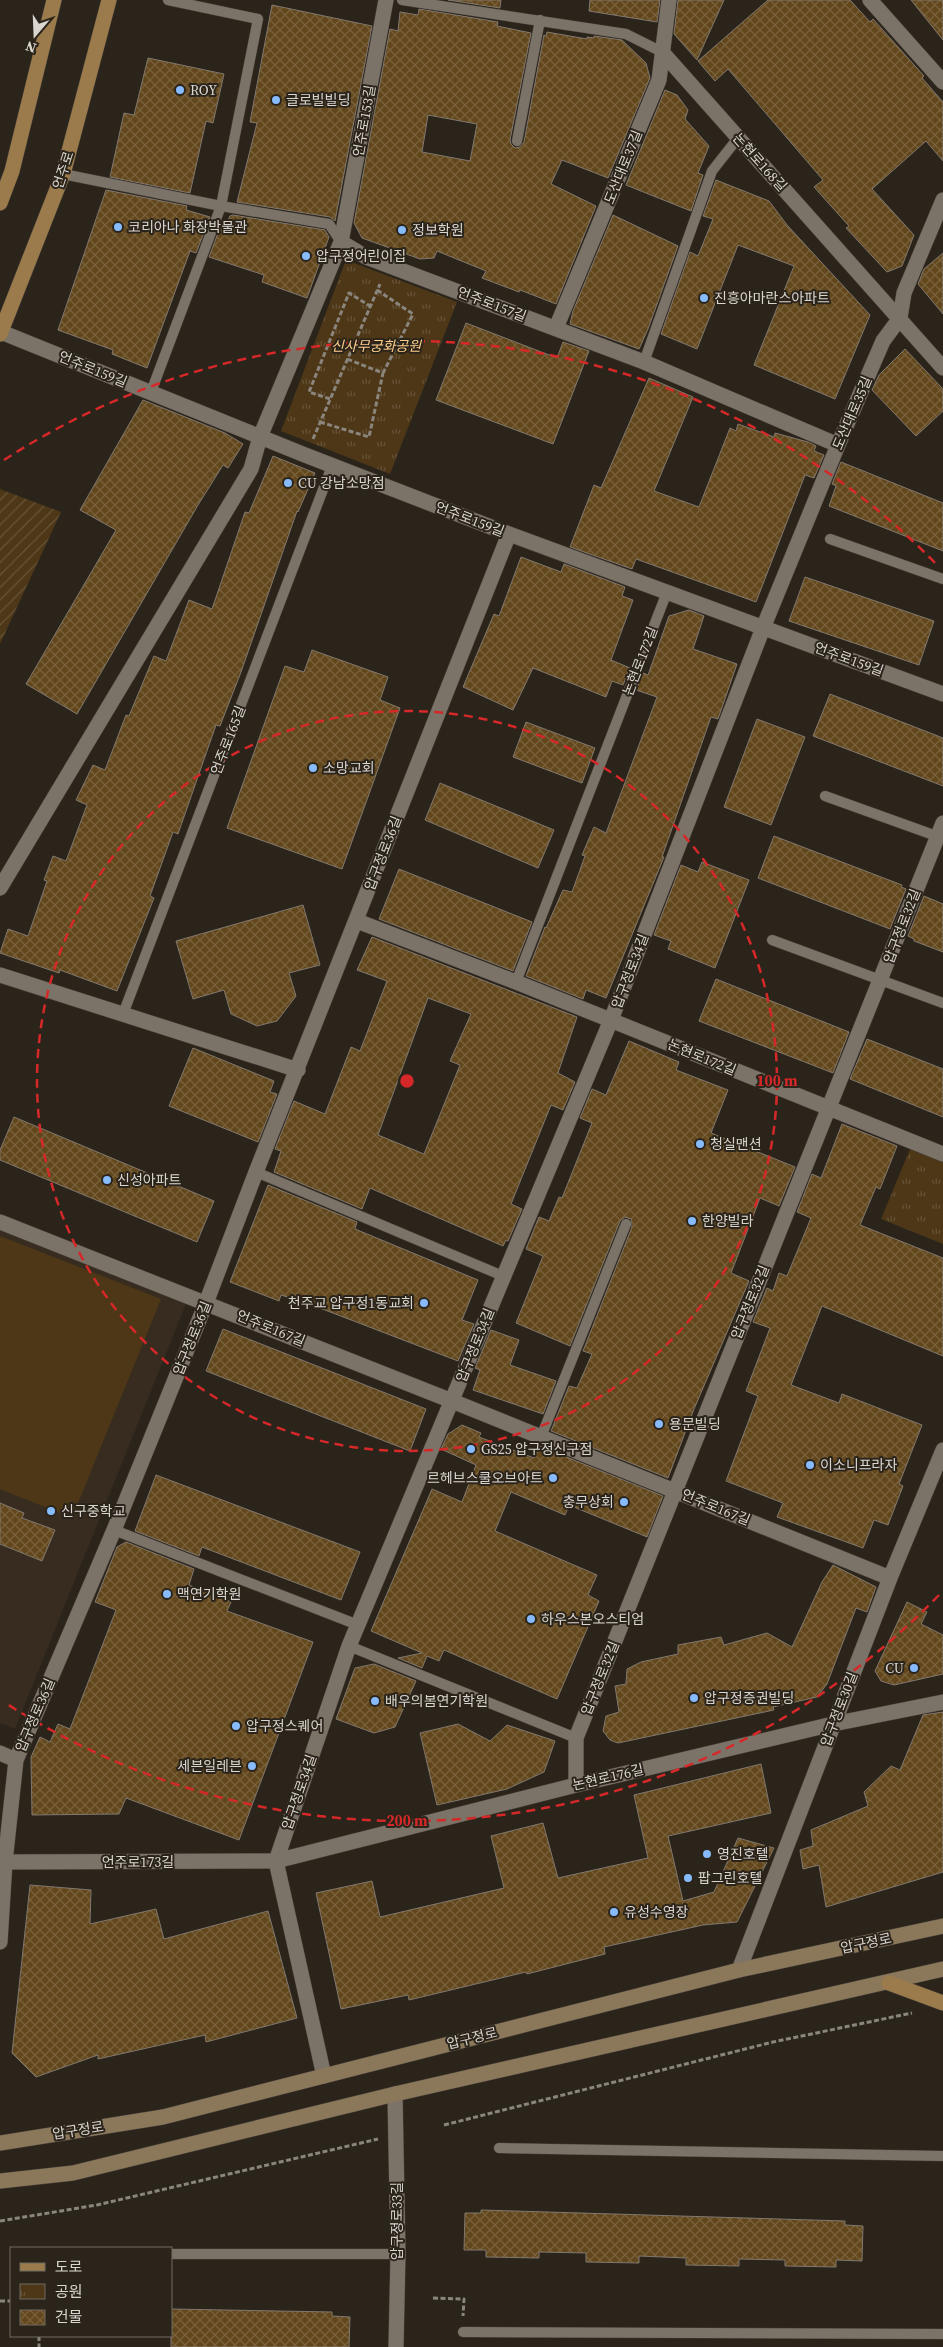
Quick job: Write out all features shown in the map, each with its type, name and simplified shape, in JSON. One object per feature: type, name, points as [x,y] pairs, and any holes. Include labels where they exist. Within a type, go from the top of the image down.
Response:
[{"type":"main road","points":[[0,202],[12,172],[54,0]]},
{"type":"main road","name":"언주로","points":[[0,333],[63,174],[109,0]]},
{"type":"main road","name":"압구정로","points":[[0,2143],[163,2116],[739,1970],[943,1926]]},
{"type":"main road","points":[[0,2181],[73,2173],[395,2094],[889,1983],[943,1969]]},
{"type":"main road","points":[[889,1983],[943,2003]]},
{"type":"street","name":"언주로153길","points":[[341,242],[386,0]]},
{"type":"street","name":"도산대로37길","points":[[556,328],[658,80],[669,0]]},
{"type":"street","points":[[870,0],[943,82]]},
{"type":"street","name":"논현로168길","points":[[662,52],[943,368]]},
{"type":"street","name":"도산대로35길","points":[[764,628],[838,445],[883,341],[900,318],[904,292],[943,200]]},
{"type":"street","name":"언주로157길","points":[[341,242],[366,257],[644,362],[838,445]]},
{"type":"street","points":[[0,888],[250,469],[260,437],[341,242]]},
{"type":"street","name":"언주로159길","points":[[0,333],[332,466],[943,694]]},
{"type":"street","name":"압구정로36길","points":[[0,1942],[3,1862],[16,1760],[114,1530],[206,1303],[256,1172],[510,534]]},
{"type":"street","name":"압구정로34길","points":[[276,1861],[349,1646],[610,1020],[764,628]]},
{"type":"street","name":"압구정로32길","points":[[576,1785],[576,1738],[827,1108],[941,832]]},
{"type":"street","name":"논현로172길","points":[[357,921],[516,982],[943,1154]]},
{"type":"street","points":[[0,975],[298,1070]]},
{"type":"street","name":"언주로167길","points":[[0,1222],[452,1401],[890,1578]]},
{"type":"street","name":"압구정로30길","points":[[739,1970],[890,1578],[943,1450]]},
{"type":"street","name":"논현로176길","points":[[276,1861],[576,1785],[833,1724],[943,1702]]},
{"type":"street","points":[[0,1753],[16,1760]]},
{"type":"street","points":[[276,1861],[324,2076]]},
{"type":"street","name":"언주로173길","points":[[3,1862],[276,1861]]},
{"type":"street","name":"압구정로33길","points":[[395,2094],[398,2254],[396,2347]]},
{"type":"lane","points":[[151,392],[221,206],[258,19],[168,0]]},
{"type":"lane","name":"논현로168길","points":[[402,0],[626,34],[662,52]]},
{"type":"lane","points":[[518,141],[540,20]]},
{"type":"lane","points":[[644,362],[712,171],[738,138]]},
{"type":"lane","name":"언주로157길","points":[[63,174],[221,206],[329,224],[341,242]]},
{"type":"lane","name":"언주로165길","points":[[124,1014],[332,466]]},
{"type":"lane","points":[[830,539],[943,579]]},
{"type":"lane","name":"논현로172길","points":[[516,982],[667,592]]},
{"type":"lane","points":[[824,796],[941,832]]},
{"type":"lane","points":[[772,940],[943,1003]]},
{"type":"lane","points":[[256,1172],[503,1276]]},
{"type":"lane","points":[[541,1437],[626,1224]]},
{"type":"lane","points":[[114,1530],[358,1625]]},
{"type":"lane","points":[[349,1646],[576,1738]]},
{"type":"lane","points":[[499,2148],[943,2156]]},
{"type":"lane","points":[[172,2254],[398,2254]]},
{"type":"lane","points":[[463,2332],[943,2334]]},
{"type":"path","points":[[305,455],[388,265]]},
{"type":"path","points":[[320,422],[369,437],[383,373],[413,314],[377,290]]},
{"type":"path","points":[[330,399],[310,392],[349,293],[370,306]]},
{"type":"path","points":[[347,359],[383,373]]},
{"type":"path","points":[[444,2124],[773,2042],[920,2012]]},
{"type":"path","points":[[0,2221],[97,2205],[383,2137]]},
{"type":"path","points":[[433,2298],[464,2299]]},
{"type":"shaded area","name":"신구중학교","points":[[0,1223],[188,1299],[15,1729],[0,1723]]},
{"type":"green space","name":"신사무궁화공원","points":[[346,260],[457,302],[390,474],[281,431]]},
{"type":"green space","points":[[0,489],[61,512],[0,644]]},
{"type":"green space","points":[[910,1149],[943,1162],[943,1244],[881,1219]]},
{"type":"green space","points":[[0,1236],[161,1299],[72,1518],[0,1489]]},
{"type":"building","points":[[448,0],[501,0],[500,8]]},
{"type":"building","points":[[590,0],[660,0],[657,22],[589,11]]},
{"type":"building","points":[[678,0],[724,0],[697,60],[674,34]]},
{"type":"building","points":[[768,0],[850,0],[870,22],[873,19],[924,76],[922,78],[943,102],[943,161],[926,141],[872,189],[914,235],[902,266],[887,272],[846,228],[849,226],[814,187],[823,180],[728,69],[715,81],[698,61]]},
{"type":"building","points":[[911,0],[943,0],[943,40]]},
{"type":"building","points":[[272,5],[372,26],[335,221],[330,217],[237,202],[257,123],[250,122]]},
{"type":"building","points":[[419,9],[498,22],[497,26],[531,33],[510,140],[515,148],[520,147],[524,142],[544,35],[546,36],[547,32],[587,39],[587,37],[594,38],[594,36],[622,40],[646,63],[650,78],[608,178],[562,160],[551,184],[596,206],[556,304],[482,278],[486,271],[437,251],[434,258],[420,259],[362,238],[354,223],[390,29],[398,31],[400,12],[418,15]],"holes":[[[428,115],[477,124],[470,161],[422,152]]]},
{"type":"building","points":[[148,58],[224,74],[213,123],[206,121],[190,193],[110,177],[124,113],[134,115]]},
{"type":"building","points":[[665,90],[677,95],[688,110],[685,119],[709,146],[698,173],[703,175],[691,211],[626,185]]},
{"type":"building","points":[[716,180],[769,201],[787,225],[870,315],[835,399],[754,365],[794,266],[738,245],[697,349],[661,334],[690,252],[698,256],[713,219],[703,216]]},
{"type":"building","points":[[106,190],[187,206],[186,210],[210,217],[196,253],[190,251],[147,368],[112,354],[113,350],[58,330]]},
{"type":"building","points":[[613,215],[678,246],[639,349],[570,324],[573,311]]},
{"type":"building","points":[[230,216],[325,230],[329,237],[307,298],[262,282],[264,275],[209,257],[223,220],[227,222]]},
{"type":"building","points":[[943,253],[943,314],[918,284],[924,269]]},
{"type":"building","points":[[466,323],[557,358],[563,342],[589,351],[553,444],[436,400]]},
{"type":"building","points":[[905,349],[943,389],[943,411],[916,436],[872,390],[879,375]]},
{"type":"building","points":[[649,378],[693,397],[654,491],[699,507],[730,428],[736,431],[738,424],[774,437],[775,433],[808,442],[816,446],[814,451],[824,455],[814,478],[805,475],[756,602],[636,559],[632,569],[570,547],[594,485],[601,488]]},
{"type":"building","points":[[143,400],[225,433],[243,444],[228,468],[223,465],[198,505],[77,714],[26,684],[116,530],[80,510]]},
{"type":"building","points":[[273,456],[315,473],[297,511],[241,672],[220,726],[216,725],[178,834],[173,832],[150,896],[154,898],[117,991],[60,970],[59,973],[0,953],[8,929],[28,936],[47,881],[44,880],[53,856],[66,861],[87,805],[76,800],[93,765],[105,770],[126,715],[129,716],[154,656],[166,661],[189,600],[212,609],[245,512],[249,513]]},
{"type":"building","points":[[841,462],[943,503],[943,551],[829,506],[836,486],[832,484]]},
{"type":"building","points":[[521,557],[561,572],[564,564],[625,587],[622,596],[633,600],[611,660],[630,668],[623,685],[612,681],[606,697],[533,668],[513,710],[463,687],[494,614],[499,616]]},
{"type":"building","points":[[805,577],[934,621],[919,665],[789,621]]},
{"type":"building","points":[[689,610],[704,616],[693,649],[737,664],[718,719],[711,717],[662,857],[664,857],[606,998],[586,990],[583,999],[526,976],[545,927],[563,890],[572,892],[585,856],[582,855],[594,827],[606,833],[657,697],[636,690],[643,673],[648,675],[669,616]]},
{"type":"building","name":"소망교회","points":[[312,650],[388,677],[380,700],[400,708],[342,869],[227,828],[285,666],[304,672]]},
{"type":"building","points":[[830,694],[943,738],[943,786],[813,736]]},
{"type":"building","points":[[757,719],[805,737],[771,825],[724,807]]},
{"type":"building","points":[[526,722],[595,748],[582,783],[513,757]]},
{"type":"building","points":[[440,783],[554,830],[538,868],[425,820]]},
{"type":"building","points":[[774,836],[902,885],[901,887],[906,889],[890,929],[758,878]]},
{"type":"building","points":[[702,862],[749,880],[715,968],[668,949],[671,941],[654,935],[681,865],[698,872]]},
{"type":"building","points":[[399,869],[532,922],[513,971],[379,919]]},
{"type":"building","points":[[924,896],[943,904],[943,952],[914,941],[914,939],[908,936]]},
{"type":"building","points":[[303,905],[320,965],[289,973],[296,996],[277,1021],[257,1026],[231,1014],[224,990],[193,999],[176,941]]},
{"type":"building","points":[[372,937],[577,1017],[558,1073],[575,1082],[563,1110],[551,1105],[511,1204],[522,1209],[508,1241],[506,1240],[503,1246],[370,1188],[362,1209],[274,1172],[281,1151],[275,1149],[294,1101],[325,1114],[351,1047],[360,1051],[387,981],[357,970]],"holes":[[[428,998],[471,1014],[450,1061],[460,1065],[424,1154],[378,1135]]]},
{"type":"building","points":[[716,979],[849,1032],[833,1073],[699,1021]]},
{"type":"building","points":[[867,1039],[943,1069],[943,1117],[850,1079]]},
{"type":"building","points":[[629,1041],[679,1062],[676,1070],[728,1090],[711,1133],[795,1167],[779,1206],[760,1198],[731,1273],[749,1281],[694,1409],[668,1478],[551,1431],[569,1386],[577,1388],[592,1354],[583,1351],[632,1227],[631,1219],[625,1217],[620,1221],[570,1346],[516,1323],[543,1256],[526,1249],[539,1217],[549,1221],[559,1197],[562,1198],[592,1123],[580,1118],[592,1089],[606,1095]]},
{"type":"building","points":[[193,1048],[274,1081],[270,1092],[277,1094],[258,1142],[169,1106]]},
{"type":"building","name":"신성아파트","points":[[14,1117],[214,1201],[197,1242],[0,1160],[0,1150]]},
{"type":"building","points":[[842,1124],[897,1146],[880,1189],[876,1187],[860,1225],[943,1258],[943,1356],[822,1306],[791,1385],[839,1403],[842,1394],[922,1425],[899,1484],[903,1486],[888,1525],[874,1520],[863,1548],[777,1517],[783,1503],[726,1481],[758,1396],[746,1391],[770,1328],[753,1322],[767,1288],[773,1291],[779,1273],[787,1276],[811,1218],[797,1212],[812,1174],[821,1178]]},
{"type":"building","points":[[268,1185],[357,1222],[355,1229],[478,1280],[462,1320],[474,1324],[458,1361],[325,1310],[281,1295],[279,1301],[230,1282]]},
{"type":"building","points":[[223,1329],[426,1409],[410,1451],[206,1371]]},
{"type":"building","points":[[491,1330],[519,1340],[510,1365],[556,1381],[543,1414],[473,1390],[480,1370],[475,1368]]},
{"type":"building","points":[[462,1425],[481,1433],[479,1437],[534,1458],[539,1446],[663,1496],[647,1537],[569,1505],[565,1515],[511,1492],[495,1531],[597,1575],[588,1595],[599,1601],[557,1699],[444,1650],[439,1661],[427,1656],[422,1668],[398,1658],[422,1653],[371,1631],[432,1489],[462,1502],[476,1465],[441,1449],[448,1434]]},
{"type":"building","points":[[156,1475],[360,1552],[341,1600],[202,1547],[199,1556],[135,1531]]},
{"type":"building","points":[[0,1503],[24,1513],[22,1518],[55,1530],[42,1561],[0,1544]]},
{"type":"building","points":[[126,1542],[194,1569],[189,1585],[231,1602],[227,1611],[313,1642],[239,1840],[126,1798],[119,1814],[32,1815],[31,1757],[40,1737],[50,1742],[58,1724],[70,1729],[116,1610],[95,1602],[117,1547]]},
{"type":"building","name":"압구정증권빌딩","points":[[833,1565],[876,1587],[867,1612],[856,1608],[827,1684],[817,1697],[773,1707],[774,1710],[618,1743],[610,1740],[603,1731],[606,1716],[619,1712],[615,1686],[626,1684],[627,1669],[641,1662],[678,1654],[678,1645],[721,1637],[724,1645],[767,1633],[792,1647],[822,1582]]},
{"type":"building","points":[[907,1602],[927,1612],[921,1624],[943,1635],[943,1674],[894,1685],[881,1681],[875,1671]]},
{"type":"building","name":"배우의봄연기학원","points":[[374,1664],[416,1681],[395,1727],[374,1733],[336,1719],[355,1668]]},
{"type":"building","points":[[943,1712],[943,1872],[826,1907],[819,1865],[803,1869],[800,1850],[813,1846],[811,1830],[868,1806],[864,1792],[891,1766],[900,1770],[923,1715]]},
{"type":"building","points":[[458,1724],[490,1741],[507,1725],[555,1741],[544,1772],[507,1789],[437,1805],[420,1733]]},
{"type":"building","points":[[761,1764],[771,1813],[668,1836],[683,1901],[714,1892],[738,1838],[774,1848],[737,1922],[703,1925],[604,1947],[605,1954],[527,1974],[526,1972],[409,2000],[408,1995],[341,2009],[316,1893],[372,1881],[380,1917],[504,1888],[491,1836],[543,1823],[558,1878],[648,1858],[634,1795]]},
{"type":"building","points":[[30,1885],[91,1890],[90,1924],[156,1909],[164,1939],[268,1911],[297,2018],[206,2042],[205,2035],[98,2059],[98,2055],[36,2077],[12,2053]]},
{"type":"building","points":[[481,2210],[845,2221],[845,2225],[863,2226],[862,2261],[836,2260],[836,2267],[785,2266],[785,2260],[739,2259],[739,2266],[686,2265],[686,2258],[639,2256],[639,2263],[586,2262],[586,2253],[539,2252],[539,2258],[486,2257],[486,2250],[464,2250],[465,2213],[481,2213]]},
{"type":"building","points":[[172,2309],[332,2312],[332,2316],[350,2317],[349,2347],[171,2347]]},
{"type":"place","name":"ROY","points":[[180,90]]},
{"type":"place","name":"글로빌빌딩","points":[[276,100]]},
{"type":"place","name":"코리아나 화장박물관","points":[[118,227]]},
{"type":"place","name":"정보학원","points":[[402,230]]},
{"type":"place","name":"압구정어린이집","points":[[306,256]]},
{"type":"place","name":"진흥아마란스아파트","points":[[704,298]]},
{"type":"place","name":"CU 강남소망점","points":[[288,483]]},
{"type":"place","name":"소망교회","points":[[313,768]]},
{"type":"place","name":"청실맨션","points":[[700,1144]]},
{"type":"place","name":"신성아파트","points":[[107,1180]]},
{"type":"place","name":"한양빌라","points":[[692,1221]]},
{"type":"place","name":"천주교 압구정1동교회","points":[[424,1303]]},
{"type":"place","name":"용문빌딩","points":[[659,1424]]},
{"type":"place","name":"GS25 압구정신구점","points":[[471,1449]]},
{"type":"place","name":"이소니프라자","points":[[810,1465]]},
{"type":"place","name":"르헤브스쿨오브아트","points":[[553,1478]]},
{"type":"place","name":"충무상회","points":[[624,1502]]},
{"type":"place","name":"신구중학교","points":[[51,1511]]},
{"type":"place","name":"맥연기학원","points":[[167,1594]]},
{"type":"place","name":"하우스본오스티엄","points":[[531,1619]]},
{"type":"place","name":"CU","points":[[914,1668]]},
{"type":"place","name":"압구정증권빌딩","points":[[694,1698]]},
{"type":"place","name":"배우의봄연기학원","points":[[375,1701]]},
{"type":"place","name":"압구정스퀘어","points":[[236,1726]]},
{"type":"place","name":"세븐일레븐","points":[[252,1766]]},
{"type":"place","name":"영진호텔","points":[[707,1854]]},
{"type":"place","name":"팝그린호텔","points":[[688,1878]]},
{"type":"place","name":"유성수영장","points":[[614,1912]]}]
